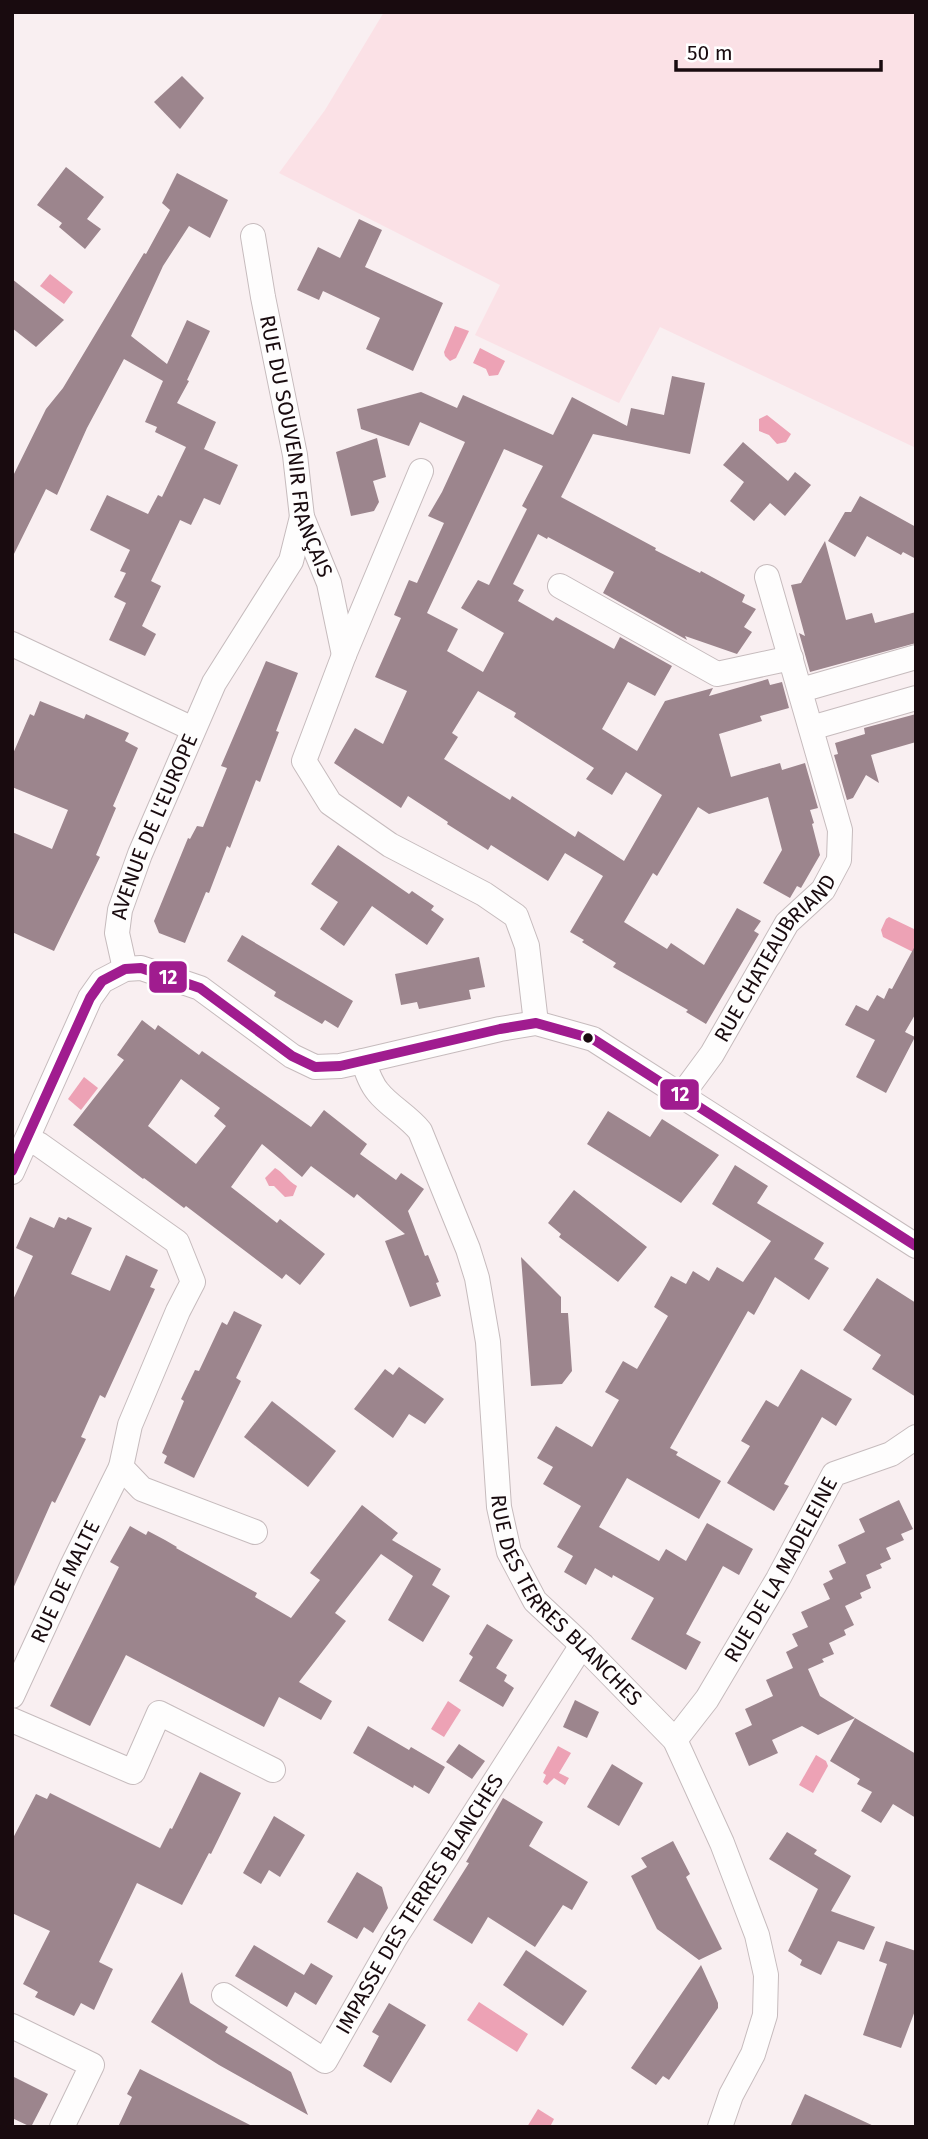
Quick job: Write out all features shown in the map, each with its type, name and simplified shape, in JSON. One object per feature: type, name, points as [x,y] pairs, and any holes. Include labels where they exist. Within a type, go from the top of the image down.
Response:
[{"type":"street","name":"RUE DU SOUVENIR FRANÇAIS","points":[[253,236],[295,454],[302,517],[329,583],[344,655]]},
{"type":"street","points":[[421,471],[344,655],[304,761],[330,803],[390,845],[484,894],[516,916],[527,946],[536,1023]]},
{"type":"street","name":"AVENUE DE L'EUROPE","points":[[125,969],[117,933],[120,910],[140,854],[214,683],[291,561],[302,517]]},
{"type":"street","name":"RUE CHATEAUBRIAND","points":[[681,1096],[712,1054],[788,923],[823,890],[839,860],[840,830],[767,577]]},
{"type":"street","points":[[560,586],[717,674],[790,658]]},
{"type":"street","points":[[14,651],[193,729]]},
{"type":"street","points":[[801,690],[916,657]]},
{"type":"street","points":[[811,728],[916,698]]},
{"type":"street","points":[[12,1172],[90,998],[102,981],[125,969],[141,968],[200,988],[292,1056],[315,1067],[340,1066],[536,1023],[593,1039],[916,1246]]},
{"type":"street","name":"RUE DES TERRES BLANCHES","points":[[363,1061],[379,1093],[410,1118],[420,1131],[477,1278],[488,1342],[499,1507],[509,1552],[535,1601],[675,1740],[722,1843],[757,1935],[766,1975],[765,2015],[753,2054],[732,2095],[720,2127]]},
{"type":"street","name":"RUE DE MALTE","points":[[12,1696],[121,1467],[131,1425],[178,1311],[193,1282],[177,1242],[40,1144],[28,1139]]},
{"type":"street","name":"RUE DE LA MADELEINE","points":[[675,1740],[707,1699],[778,1579],[834,1474],[891,1454],[916,1437]]},
{"type":"street","points":[[121,1467],[142,1489],[255,1532]]},
{"type":"street","name":"IMPASSE DES TERRES BLANCHES","points":[[223,1995],[325,2061],[395,1938],[582,1645]]},
{"type":"street","points":[[12,1720],[132,1772],[159,1713],[273,1770]]},
{"type":"street","points":[[12,2026],[92,2065],[62,2127]]},
{"type":"shaded area","points":[[384,12],[916,12],[916,448],[660,327],[619,403],[475,335],[500,285],[279,173],[325,110]]},
{"type":"shaded area","points":[[50,274],[73,292],[64,304],[40,286]]},
{"type":"shaded area","points":[[455,326],[469,331],[456,358],[450,361],[444,352]]},
{"type":"shaded area","points":[[480,348],[505,361],[498,375],[489,376],[486,369],[473,363]]},
{"type":"shaded area","points":[[767,415],[791,434],[786,442],[777,444],[769,435],[759,431],[759,419]]},
{"type":"shaded area","points":[[889,917],[916,930],[916,952],[883,937],[881,930]]},
{"type":"shaded area","points":[[84,1077],[98,1088],[81,1110],[68,1099]]},
{"type":"shaded area","points":[[275,1168],[297,1186],[293,1196],[285,1197],[274,1186],[269,1186],[265,1178]]},
{"type":"shaded area","points":[[448,1701],[461,1710],[444,1737],[431,1729]]},
{"type":"shaded area","points":[[558,1746],[571,1753],[559,1773],[569,1778],[565,1785],[554,1778],[547,1785],[543,1782],[546,1775],[543,1773]]},
{"type":"shaded area","points":[[816,1755],[826,1761],[828,1766],[813,1793],[799,1785]]},
{"type":"shaded area","points":[[479,2002],[528,2034],[517,2052],[467,2020]]},
{"type":"shaded area","points":[[538,2109],[554,2119],[550,2127],[527,2127]]},
{"type":"building","points":[[182,76],[204,98],[180,129],[154,102]]},
{"type":"building","points":[[66,167],[104,197],[87,219],[101,229],[85,249],[59,227],[62,223],[37,205]]},
{"type":"building","points":[[177,173],[228,200],[210,238],[189,226],[163,266],[131,336],[167,364],[187,320],[210,331],[177,403],[216,422],[204,449],[238,465],[220,505],[204,498],[191,525],[180,520],[151,581],[161,586],[142,626],[156,634],[145,656],[109,640],[126,603],[114,597],[126,573],[120,571],[130,550],[90,530],[107,495],[148,514],[158,495],[162,497],[186,447],[155,432],[157,427],[145,422],[163,381],[124,359],[87,428],[57,495],[46,489],[12,558],[12,478],[46,409],[63,388],[170,210],[162,203]]},
{"type":"building","points":[[359,219],[382,230],[365,267],[443,303],[413,371],[366,349],[380,318],[323,291],[319,300],[297,290],[318,247],[340,258]]},
{"type":"building","points":[[12,279],[64,320],[36,347],[12,328]]},
{"type":"building","points":[[672,376],[705,383],[690,454],[593,434],[561,497],[656,548],[655,550],[745,595],[742,602],[756,609],[744,627],[752,632],[737,654],[685,636],[687,640],[603,593],[614,572],[548,537],[547,539],[538,534],[513,584],[524,590],[518,601],[553,621],[556,617],[614,649],[620,637],[672,666],[655,696],[628,682],[602,729],[637,751],[665,701],[713,688],[709,696],[768,679],[770,685],[782,682],[789,708],[760,716],[762,721],[719,734],[731,777],[780,763],[782,770],[805,763],[818,808],[810,810],[820,855],[801,888],[797,886],[790,898],[763,883],[782,850],[768,797],[709,814],[698,807],[657,876],[653,873],[624,922],[667,949],[671,943],[704,965],[737,908],[761,921],[754,931],[759,934],[706,1024],[686,1012],[688,1010],[613,967],[616,963],[570,932],[603,876],[565,853],[548,881],[491,845],[488,850],[408,796],[401,808],[334,763],[355,728],[383,744],[407,691],[375,677],[401,618],[394,615],[409,580],[417,583],[444,523],[428,516],[465,442],[420,422],[409,446],[361,429],[357,409],[421,392],[457,408],[463,395],[553,435],[572,397],[627,426],[631,408],[664,415]],"holes":[[[504,449],[543,466],[522,506],[527,509],[489,585],[478,580],[461,608],[504,633],[483,672],[447,651],[458,629],[427,613]],[[478,691],[516,713],[514,717],[594,768],[586,779],[612,795],[626,772],[662,795],[624,861],[578,831],[575,837],[512,796],[510,800],[444,759],[458,737],[452,733]]]},
{"type":"building","points":[[377,438],[386,477],[373,481],[379,502],[374,511],[351,516],[336,452]]},
{"type":"building","points":[[743,442],[788,481],[795,472],[811,485],[785,516],[770,503],[754,521],[730,501],[744,482],[723,465]]},
{"type":"building","points":[[860,496],[916,527],[916,559],[903,552],[901,555],[867,536],[855,557],[828,541],[845,512],[851,512]]},
{"type":"building","points":[[825,541],[846,620],[872,613],[875,623],[916,612],[916,643],[810,672],[799,633],[805,636],[791,585],[801,583]]},
{"type":"building","points":[[266,661],[298,673],[260,782],[256,780],[230,848],[227,846],[209,893],[206,892],[185,943],[159,933],[154,921],[188,838],[190,839],[197,826],[203,827],[227,768],[221,766]]},
{"type":"building","points":[[40,701],[84,719],[86,714],[129,733],[125,741],[138,748],[113,806],[116,808],[96,855],[100,857],[54,951],[12,932],[12,832],[52,849],[68,810],[12,787],[12,756],[30,714],[34,716]]},
{"type":"building","points":[[916,714],[916,742],[871,755],[879,783],[866,775],[853,798],[847,800],[834,755],[838,754],[835,743],[865,734],[864,728]]},
{"type":"building","points":[[338,845],[409,894],[412,891],[434,906],[431,910],[444,919],[427,945],[372,906],[344,946],[320,929],[338,902],[311,884]]},
{"type":"building","points":[[242,935],[353,1001],[338,1028],[325,1020],[322,1024],[274,996],[276,992],[227,961]]},
{"type":"building","points":[[916,944],[916,1013],[905,1032],[915,1037],[886,1093],[856,1077],[875,1040],[845,1025],[856,1005],[868,1011],[877,995],[884,999]]},
{"type":"building","points":[[479,957],[485,987],[469,990],[471,999],[419,1009],[417,1002],[401,1005],[395,974]]},
{"type":"building","points":[[142,1020],[155,1030],[158,1025],[199,1055],[202,1051],[311,1127],[324,1110],[367,1144],[360,1154],[396,1180],[401,1173],[424,1189],[408,1211],[425,1256],[428,1255],[439,1282],[436,1283],[441,1296],[410,1307],[385,1241],[405,1234],[357,1194],[354,1198],[311,1166],[302,1177],[262,1144],[231,1187],[277,1223],[280,1219],[325,1254],[300,1285],[286,1274],[282,1279],[186,1206],[184,1208],[143,1179],[73,1125],[124,1060],[117,1055]],"holes":[[[181,1079],[220,1108],[214,1116],[226,1126],[196,1164],[148,1126]]]},
{"type":"building","points":[[608,1111],[650,1137],[662,1119],[719,1155],[681,1203],[587,1144]]},
{"type":"building","points":[[735,1165],[768,1186],[757,1203],[824,1243],[814,1259],[829,1268],[809,1300],[775,1277],[754,1315],[748,1311],[670,1448],[678,1452],[676,1455],[721,1481],[699,1519],[627,1478],[599,1527],[659,1561],[666,1549],[686,1561],[707,1523],[753,1549],[739,1575],[723,1566],[686,1634],[701,1642],[686,1670],[631,1639],[654,1598],[595,1568],[586,1585],[564,1572],[573,1556],[557,1547],[581,1506],[543,1484],[553,1467],[537,1458],[556,1426],[592,1447],[619,1400],[605,1392],[623,1361],[637,1369],[668,1316],[654,1307],[671,1276],[686,1284],[693,1271],[709,1281],[717,1267],[743,1282],[771,1241],[712,1204]]},
{"type":"building","points":[[574,1190],[647,1247],[618,1282],[559,1237],[561,1234],[548,1223]]},
{"type":"building","points":[[30,1217],[54,1228],[59,1217],[66,1220],[68,1217],[92,1228],[71,1274],[110,1291],[126,1255],[158,1270],[150,1287],[155,1289],[105,1398],[100,1395],[81,1437],[86,1439],[55,1503],[52,1501],[12,1591],[12,1302],[33,1256],[16,1248]]},
{"type":"building","points":[[521,1257],[561,1297],[561,1313],[568,1313],[572,1371],[562,1384],[531,1386]]},
{"type":"building","points":[[877,1278],[916,1303],[916,1397],[872,1369],[881,1355],[843,1330]]},
{"type":"building","points":[[234,1311],[262,1325],[236,1378],[241,1381],[194,1478],[164,1463],[167,1456],[162,1453],[184,1401],[181,1399],[195,1370],[199,1371],[222,1322],[227,1325]]},
{"type":"building","points":[[399,1367],[444,1399],[425,1424],[409,1414],[393,1438],[354,1409],[385,1369],[393,1375]]},
{"type":"building","points":[[801,1369],[852,1399],[836,1426],[822,1417],[784,1484],[789,1486],[774,1511],[727,1483],[750,1446],[741,1441],[766,1400],[778,1407]]},
{"type":"building","points":[[272,1401],[336,1451],[308,1487],[244,1437]]},
{"type":"building","points":[[899,1500],[913,1529],[901,1534],[904,1540],[886,1548],[891,1559],[880,1564],[882,1568],[866,1575],[871,1588],[860,1593],[862,1598],[845,1606],[854,1625],[844,1630],[846,1635],[829,1643],[834,1654],[808,1669],[820,1696],[855,1718],[818,1735],[802,1726],[772,1740],[778,1753],[749,1766],[735,1733],[752,1725],[745,1709],[773,1696],[766,1680],[793,1668],[786,1652],[798,1646],[792,1634],[808,1627],[801,1612],[830,1599],[823,1584],[833,1579],[829,1571],[846,1563],[838,1545],[865,1532],[859,1519]]},
{"type":"building","points":[[362,1505],[398,1533],[392,1540],[441,1569],[432,1585],[450,1596],[423,1642],[388,1620],[413,1576],[381,1554],[335,1613],[346,1621],[299,1682],[332,1701],[321,1720],[279,1697],[264,1727],[126,1655],[90,1726],[50,1706],[119,1567],[110,1562],[130,1526],[146,1535],[148,1531],[165,1540],[257,1593],[255,1597],[291,1618],[320,1580],[310,1573]]},
{"type":"building","points":[[487,1624],[513,1640],[496,1668],[507,1675],[504,1681],[514,1688],[503,1707],[459,1681],[473,1657],[469,1654]]},
{"type":"building","points":[[575,1700],[599,1712],[587,1738],[563,1727]]},
{"type":"building","points":[[855,1718],[916,1754],[916,1818],[893,1804],[881,1823],[861,1811],[872,1792],[857,1784],[860,1779],[830,1761]]},
{"type":"building","points":[[368,1726],[445,1767],[429,1794],[414,1785],[413,1788],[353,1753]]},
{"type":"building","points":[[459,1744],[485,1761],[472,1779],[446,1762]]},
{"type":"building","points":[[612,1764],[643,1783],[619,1826],[587,1807]]},
{"type":"building","points":[[200,1772],[241,1793],[182,1905],[137,1883],[99,1962],[113,1969],[94,2010],[81,2003],[74,2016],[35,1997],[38,1992],[23,1984],[50,1931],[12,1913],[12,1840],[36,1794],[47,1799],[50,1793],[160,1848]]},
{"type":"building","points":[[503,1798],[543,1822],[529,1846],[588,1882],[572,1910],[563,1905],[535,1947],[488,1917],[472,1944],[433,1920],[469,1863],[466,1862]]},
{"type":"building","points":[[274,1816],[305,1835],[280,1877],[269,1870],[261,1884],[243,1873]]},
{"type":"building","points":[[787,1832],[817,1850],[814,1854],[851,1876],[831,1911],[875,1927],[864,1950],[838,1941],[821,1975],[800,1965],[802,1960],[788,1951],[818,1889],[769,1859]]},
{"type":"building","points":[[673,1841],[690,1874],[686,1877],[722,1949],[699,1960],[657,1929],[631,1876],[647,1867],[641,1858]]},
{"type":"building","points":[[357,1872],[382,1887],[388,1908],[373,1933],[364,1927],[357,1939],[327,1922]]},
{"type":"building","points":[[886,1941],[916,1951],[916,2008],[901,2048],[863,2035],[887,1964],[879,1961]]},
{"type":"building","points":[[254,1945],[304,1975],[311,1963],[333,1976],[316,2005],[295,1992],[287,2007],[235,1976]]},
{"type":"building","points":[[526,1950],[587,1991],[563,2026],[503,1985]]},
{"type":"building","points":[[701,1965],[718,2008],[669,2080],[663,2076],[656,2085],[631,2068]]},
{"type":"building","points":[[182,1972],[190,2003],[228,2027],[225,2032],[291,2072],[308,2115],[219,2065],[151,2022]]},
{"type":"building","points":[[389,2003],[426,2025],[391,2083],[363,2066],[379,2036],[372,2032]]},
{"type":"building","points":[[140,2069],[254,2127],[118,2127],[132,2097],[127,2094]]},
{"type":"building","points":[[12,2076],[48,2094],[31,2127],[12,2118]]},
{"type":"building","points":[[805,2094],[876,2127],[790,2127]]},
{"type":"transit line","name":"12","points":[[12,1171],[90,998],[102,981],[125,969],[141,968],[200,988],[292,1056],[315,1067],[340,1066],[536,1023],[593,1039],[916,1246]]}]
